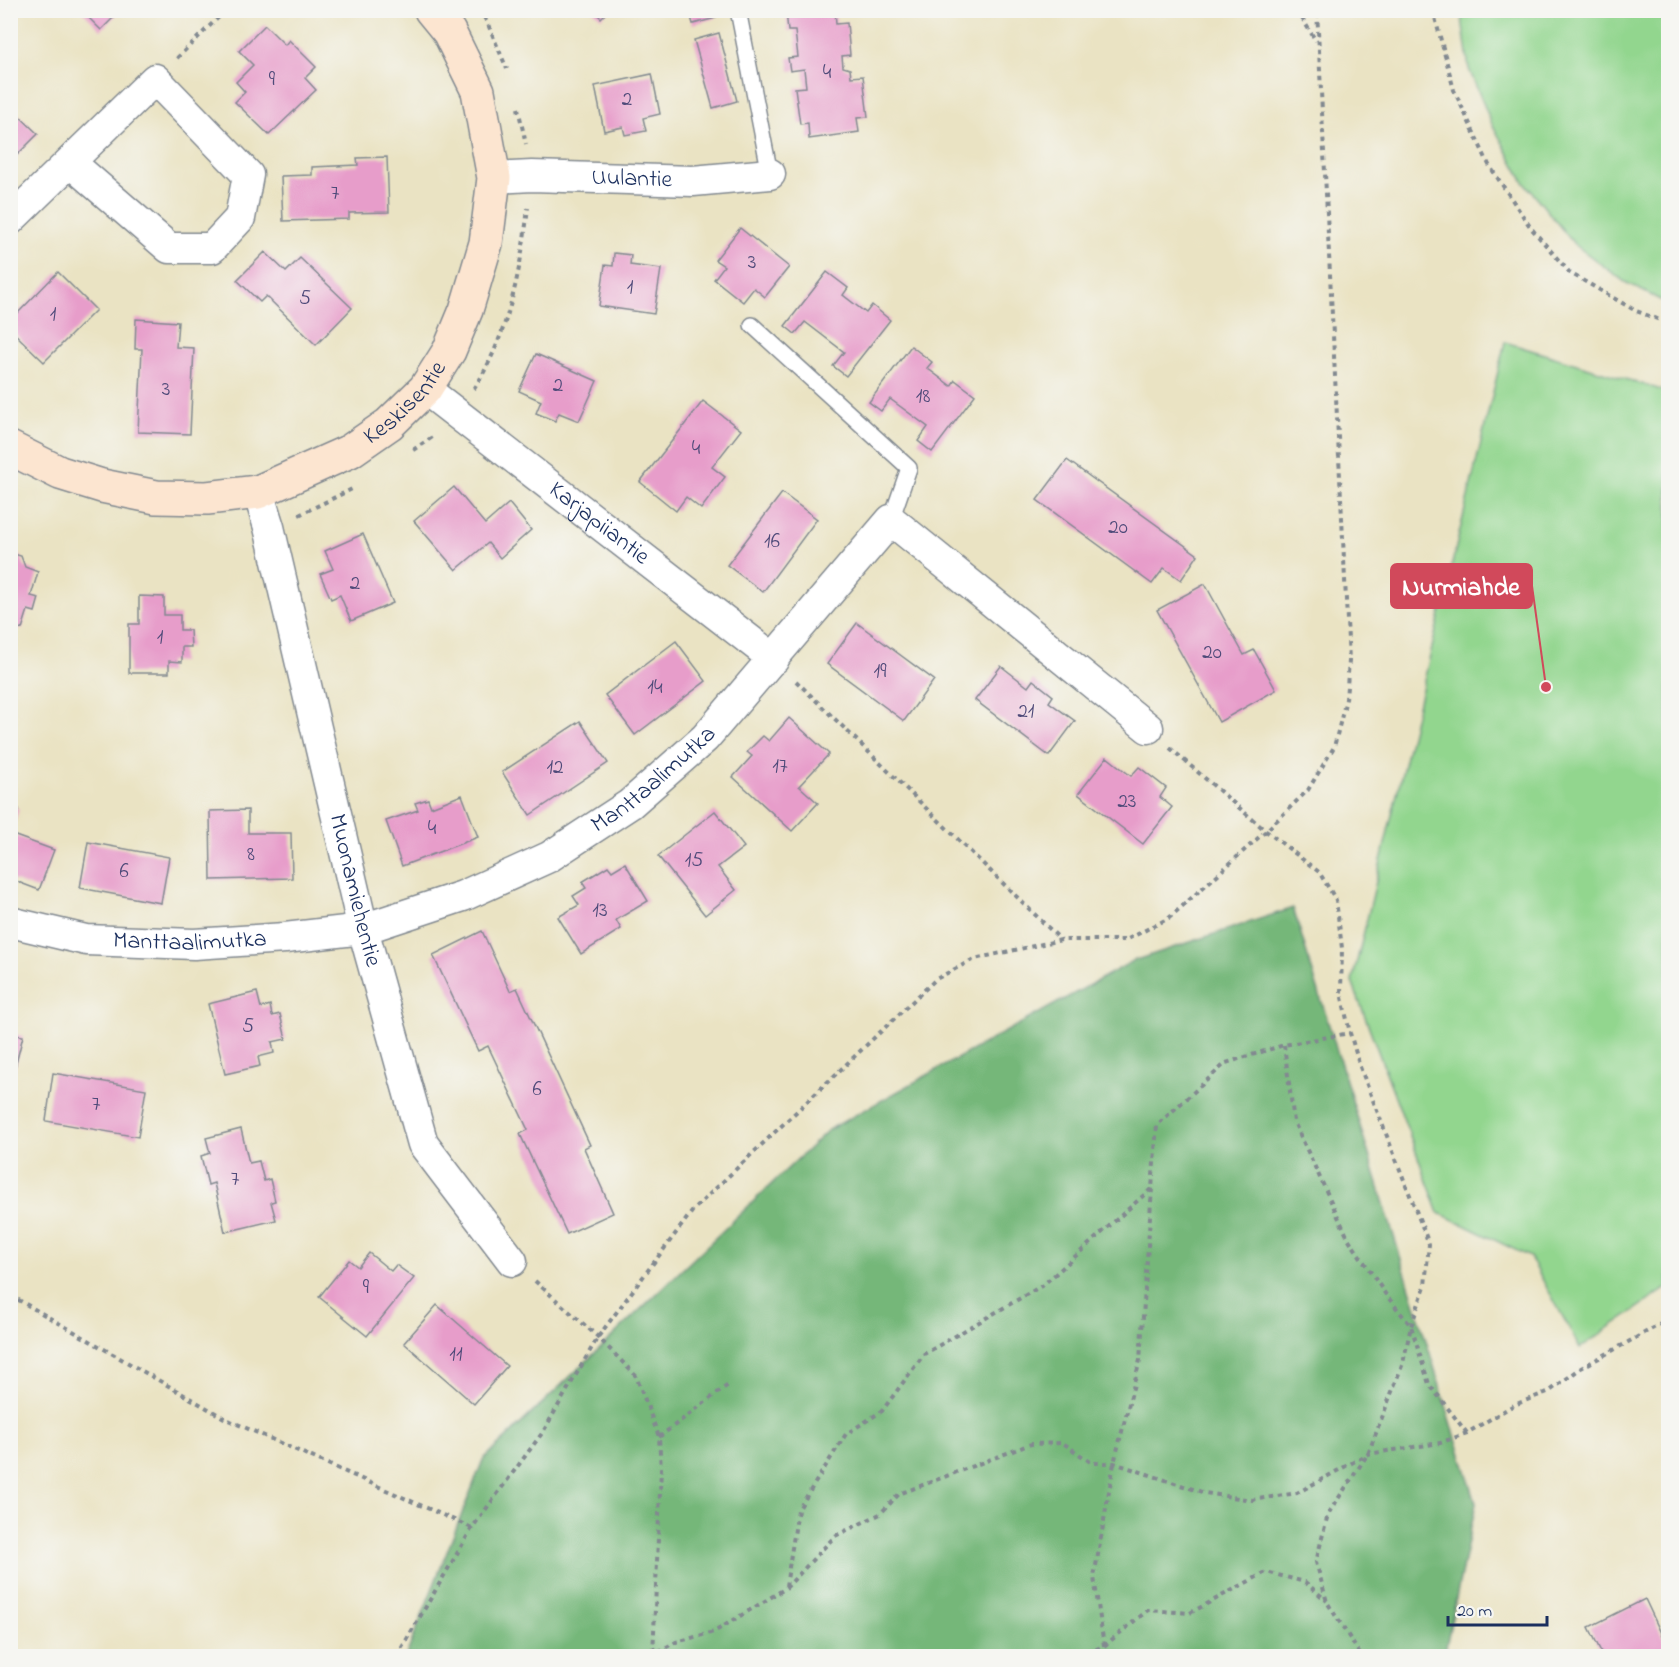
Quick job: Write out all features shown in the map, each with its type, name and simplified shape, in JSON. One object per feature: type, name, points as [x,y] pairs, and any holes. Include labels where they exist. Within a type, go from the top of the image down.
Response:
[{"type":"street","name":"Keskisentie","points":[[11,448],[60,473],[102,486],[156,497],[207,498],[258,492],[350,451],[389,424],[425,389],[449,351],[466,310],[486,243],[494,178],[478,91],[449,32],[431,10]]},
{"type":"street","points":[[10,220],[155,79],[248,175],[240,218],[212,248],[168,248],[71,163]]},
{"type":"street","name":"Uulantie","points":[[494,178],[532,176],[693,181],[770,174]]},
{"type":"street","name":"Karjapiiantie","points":[[425,389],[774,659]]},
{"type":"street","name":"Muonamiehentie","points":[[258,492],[363,929],[423,1144],[512,1261]]},
{"type":"street","points":[[891,520],[1148,728]]},
{"type":"street","name":"Manttaalimutka","points":[[10,922],[86,940],[194,944],[363,929],[474,891],[549,857],[630,804],[705,738],[891,520]]},
{"type":"lane","points":[[738,10],[770,174]]},
{"type":"lane","points":[[752,325],[909,468],[891,520]]},
{"type":"path","points":[[155,79],[226,10]]},
{"type":"path","points":[[479,10],[487,22],[509,75]]},
{"type":"path","points":[[1297,10],[1317,42]]},
{"type":"path","points":[[397,1656],[472,1528],[543,1432],[598,1337],[694,1209],[936,979],[974,959],[1061,940],[1126,940],[1169,918],[1266,831],[1308,789],[1334,747],[1346,699],[1349,661],[1317,10]]},
{"type":"path","points":[[1433,10],[1455,90],[1469,122],[1489,165],[1531,228],[1570,273],[1636,311],[1668,323]]},
{"type":"path","points":[[403,457],[458,415],[484,370],[511,304],[523,250],[532,176],[517,104]]},
{"type":"path","points":[[268,526],[319,507],[364,483]]},
{"type":"path","points":[[774,659],[1061,940]]},
{"type":"path","points":[[1148,728],[1266,831],[1319,872],[1336,900],[1342,948],[1341,993],[1350,1033],[1360,1067],[1429,1244],[1425,1286],[1411,1326],[1403,1363],[1368,1454],[1328,1514],[1323,1526],[1316,1562],[1327,1602]]},
{"type":"path","points":[[1104,1646],[1094,1576],[1114,1463],[1140,1360],[1157,1125],[1226,1063],[1284,1046],[1350,1033]]},
{"type":"path","points":[[1284,1046],[1294,1122],[1348,1238],[1386,1295],[1411,1326],[1430,1384],[1467,1433]]},
{"type":"path","points":[[786,1588],[798,1510],[846,1434],[882,1410],[924,1354],[1043,1285],[1152,1188]]},
{"type":"path","points":[[512,1261],[598,1337],[636,1376],[659,1437],[661,1469],[652,1656]]},
{"type":"path","points":[[10,1295],[226,1419],[472,1528]]},
{"type":"path","points":[[652,1656],[676,1642],[714,1632],[786,1588],[835,1536],[880,1514],[899,1494],[1031,1444],[1063,1443],[1092,1463],[1114,1463],[1205,1493],[1252,1500],[1297,1493],[1368,1454],[1440,1443],[1467,1433],[1514,1405],[1550,1391],[1581,1368],[1668,1320]]},
{"type":"path","points":[[659,1437],[728,1385]]},
{"type":"path","points":[[1079,1656],[1104,1646],[1148,1610],[1190,1612],[1266,1572],[1305,1582],[1327,1602],[1361,1656]]},
{"type":"green space","points":[[1461,11],[1639,11],[1668,17],[1668,304],[1625,282],[1574,244],[1524,182],[1491,122],[1469,69]]},
{"type":"green space","points":[[1505,342],[1668,392],[1668,1287],[1580,1348],[1530,1257],[1439,1213],[1352,982]]},
{"type":"green space","points":[[1293,908],[1476,1503],[1444,1656],[406,1656],[483,1460],[828,1130],[1133,961]]},
{"type":"building","points":[[81,10],[121,10],[101,30]]},
{"type":"building","points":[[593,10],[609,10],[601,18]]},
{"type":"building","points":[[689,10],[714,10],[716,18],[693,24]]},
{"type":"building","points":[[835,10],[836,24],[847,23],[850,55],[842,56],[843,67],[850,69],[851,77],[863,76],[868,117],[857,118],[859,132],[809,139],[808,123],[800,124],[795,88],[806,87],[804,69],[790,71],[788,58],[798,57],[795,31],[788,31],[786,11]]},
{"type":"building","points":[[265,25],[285,45],[289,40],[316,67],[305,78],[316,90],[269,135],[235,102],[245,92],[236,82],[253,65],[239,51]]},
{"type":"building","points":[[719,33],[737,101],[713,108],[694,40]]},
{"type":"building","points":[[652,74],[660,114],[643,118],[646,131],[625,135],[623,127],[604,131],[595,86]]},
{"type":"building","points":[[10,107],[38,134],[10,162]]},
{"type":"building","points":[[387,157],[389,212],[349,213],[349,219],[283,221],[281,176],[312,175],[312,167],[358,165],[357,158]]},
{"type":"building","points":[[740,228],[789,267],[765,297],[754,288],[743,302],[714,279],[724,266],[715,260]]},
{"type":"building","points":[[265,252],[286,272],[300,258],[352,308],[316,345],[266,296],[260,302],[237,280]]},
{"type":"building","points":[[614,253],[631,255],[630,265],[661,269],[654,314],[599,306],[605,265],[613,266]]},
{"type":"building","points":[[58,272],[96,310],[44,362],[10,329],[10,321]]},
{"type":"building","points":[[827,272],[848,288],[843,295],[866,313],[872,305],[890,320],[846,376],[833,366],[844,352],[805,322],[795,334],[785,326]]},
{"type":"building","points":[[136,319],[178,322],[176,347],[194,348],[190,434],[138,432],[142,349],[135,349]]},
{"type":"building","points":[[911,346],[932,362],[927,368],[951,386],[955,380],[975,395],[932,452],[918,441],[928,427],[890,399],[881,411],[869,402]]},
{"type":"building","points":[[536,354],[597,381],[579,421],[559,413],[555,421],[536,413],[541,401],[519,391]]},
{"type":"building","points":[[703,401],[741,430],[712,467],[725,477],[701,509],[686,497],[676,511],[640,482]]},
{"type":"building","points":[[1067,460],[1198,555],[1181,580],[1164,568],[1152,584],[1037,500]]},
{"type":"building","points":[[454,487],[485,524],[509,503],[531,530],[500,558],[488,543],[456,570],[414,521]]},
{"type":"building","points":[[782,493],[817,519],[763,592],[727,565]]},
{"type":"building","points":[[363,534],[393,603],[351,621],[340,595],[331,599],[320,574],[333,569],[325,551]]},
{"type":"building","points":[[10,553],[21,556],[25,567],[38,572],[31,596],[39,598],[35,612],[28,610],[22,629],[10,625]]},
{"type":"building","points":[[1205,584],[1244,655],[1254,650],[1276,690],[1219,722],[1157,610]]},
{"type":"building","points":[[139,596],[164,597],[164,615],[180,615],[180,630],[190,630],[191,647],[182,647],[182,662],[169,661],[169,673],[129,673],[129,624],[139,624]]},
{"type":"building","points":[[857,623],[934,680],[904,721],[827,664]]},
{"type":"building","points":[[676,641],[706,681],[635,735],[605,695]]},
{"type":"building","points":[[1001,666],[1028,687],[1033,680],[1053,696],[1049,702],[1075,721],[1049,756],[975,700]]},
{"type":"building","points":[[789,718],[829,754],[799,786],[818,803],[792,831],[733,777],[752,756],[747,752],[763,736],[769,741]]},
{"type":"building","points":[[580,721],[608,763],[530,815],[502,772]]},
{"type":"building","points":[[1107,757],[1131,776],[1139,767],[1166,788],[1160,797],[1172,807],[1143,844],[1078,794]]},
{"type":"building","points":[[462,795],[478,837],[402,866],[386,821],[418,810],[415,803],[428,799],[431,807]]},
{"type":"building","points":[[10,805],[19,809],[11,831],[10,831]]},
{"type":"building","points":[[248,810],[248,833],[291,833],[292,878],[211,880],[210,811]]},
{"type":"building","points":[[715,811],[744,847],[718,867],[736,890],[705,915],[658,856]]},
{"type":"building","points":[[10,834],[54,850],[39,890],[10,879]]},
{"type":"building","points":[[88,842],[169,857],[161,903],[80,888]]},
{"type":"building","points":[[625,863],[648,901],[616,920],[621,929],[581,954],[558,917],[579,905],[573,896],[586,888],[582,882],[608,866],[612,871]]},
{"type":"building","points":[[482,931],[510,991],[517,988],[590,1145],[584,1148],[613,1213],[567,1234],[520,1134],[528,1130],[488,1046],[478,1051],[433,955]]},
{"type":"building","points":[[257,992],[261,1008],[270,1005],[272,1016],[280,1014],[286,1039],[272,1042],[274,1053],[258,1057],[260,1066],[225,1074],[208,1004]]},
{"type":"building","points":[[10,1034],[23,1036],[11,1083],[10,1083]]},
{"type":"building","points":[[53,1073],[146,1089],[138,1137],[46,1121]]},
{"type":"building","points":[[241,1129],[249,1163],[259,1161],[264,1181],[270,1179],[275,1201],[271,1202],[276,1220],[225,1232],[214,1183],[208,1185],[201,1156],[210,1153],[206,1138]]},
{"type":"building","points":[[369,1253],[391,1271],[396,1265],[414,1278],[367,1336],[319,1297],[349,1260],[358,1267]]},
{"type":"building","points":[[437,1305],[507,1366],[474,1404],[404,1343]]},
{"type":"building","points":[[1645,1599],[1668,1648],[1651,1656],[1603,1656],[1589,1627]]},
{"type":"place","name":"Nurmiahde","points":[[1546,687]]}]
